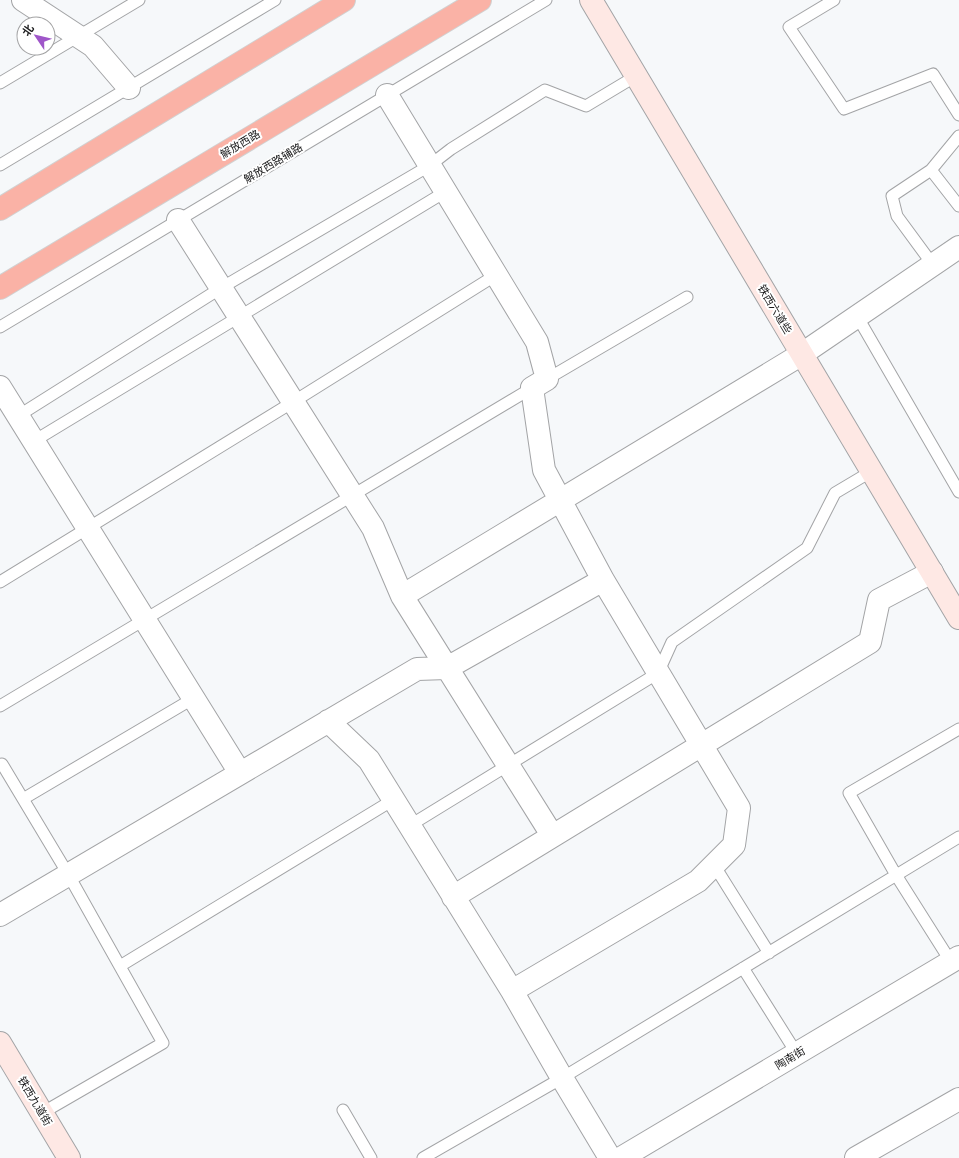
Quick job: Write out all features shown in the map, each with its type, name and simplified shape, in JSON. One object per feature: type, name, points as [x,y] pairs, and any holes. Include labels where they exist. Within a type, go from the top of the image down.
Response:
[{"type":"highway","points":[[0,209],[344,0]]},
{"type":"highway","name":"解放西路","points":[[0,288],[480,0]]},
{"type":"street","points":[[23,0],[93,46],[129,88]]},
{"type":"street","name":"铁西六道些","points":[[591,0],[959,618]]},
{"type":"street","points":[[386,95],[537,342],[544,470],[603,580],[739,808],[734,845],[698,880],[512,991]]},
{"type":"street","points":[[178,220],[373,528],[402,596],[552,835]]},
{"type":"street","points":[[402,596],[802,354],[959,247]]},
{"type":"street","points":[[0,387],[240,773]]},
{"type":"street","points":[[454,897],[552,835],[870,642],[879,600],[932,572]]},
{"type":"street","points":[[0,915],[417,669],[447,668],[603,580]]},
{"type":"street","points":[[328,722],[369,760],[512,991],[610,1158]]},
{"type":"street","name":"陶南街","points":[[621,1158],[955,959]]},
{"type":"street","name":"铁西九道街","points":[[0,1043],[69,1158]]},
{"type":"street","points":[[856,1158],[959,1099]]},
{"type":"lane","points":[[0,83],[138,0]]},
{"type":"lane","points":[[0,165],[275,0]]},
{"type":"lane","name":"解放西路辅路","points":[[0,327],[546,0]]},
{"type":"lane","points":[[834,0],[789,27],[844,109],[933,74],[959,115]]},
{"type":"lane","points":[[18,416],[221,288],[429,166],[451,149],[545,90],[586,106],[636,76]]},
{"type":"lane","points":[[933,265],[897,216],[892,196],[931,170],[959,136]]},
{"type":"lane","points":[[931,170],[959,206]]},
{"type":"lane","points":[[34,441],[445,192]]},
{"type":"lane","points":[[0,582],[496,275]]},
{"type":"lane","points":[[0,706],[352,495],[687,297]]},
{"type":"lane","points":[[857,316],[959,492]]},
{"type":"lane","points":[[409,826],[658,673],[672,642],[807,548],[835,493],[872,471]]},
{"type":"lane","points":[[22,798],[194,698]]},
{"type":"lane","points":[[955,959],[896,875],[849,793],[959,729]]},
{"type":"lane","points":[[2,764],[68,874],[162,1043],[42,1114]]},
{"type":"lane","points":[[120,966],[393,800]]},
{"type":"lane","points":[[423,1158],[562,1078],[959,837]]},
{"type":"lane","points":[[714,865],[769,952]]},
{"type":"lane","points":[[743,968],[797,1054]]},
{"type":"lane","points":[[343,1110],[371,1158]]}]
